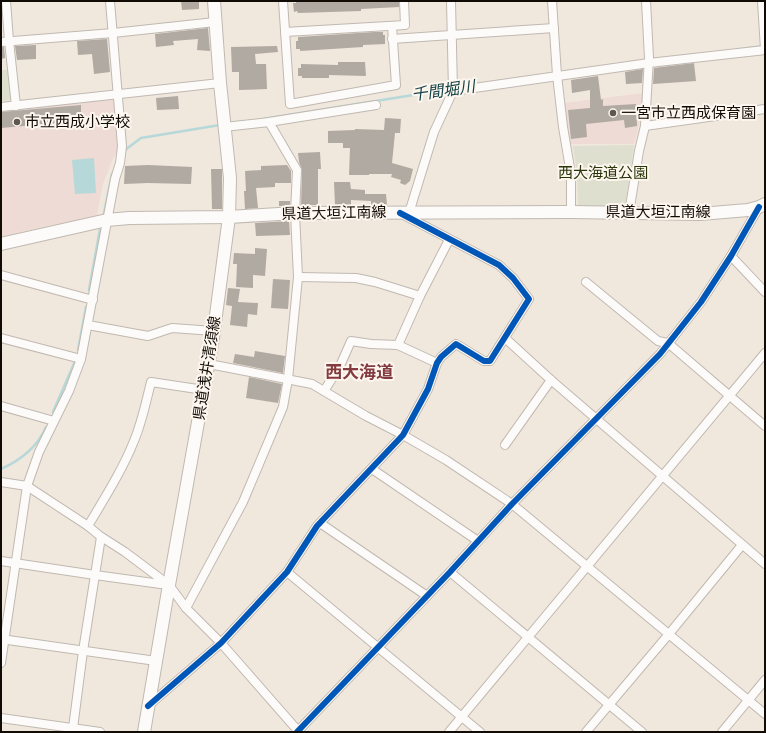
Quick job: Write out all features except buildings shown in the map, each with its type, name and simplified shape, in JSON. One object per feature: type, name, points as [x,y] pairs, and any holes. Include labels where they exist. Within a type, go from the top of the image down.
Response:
[{"type":"main road","name":"県道浅井清須線","points":[[144,732],[168,585],[209,364],[230,218],[230,178],[220,83],[214,1]]},
{"type":"main road","name":"県道大垣江南線","points":[[1,244],[107,220],[129,218],[230,218],[295,212],[571,212],[700,214],[762,206]]},
{"type":"street","points":[[6,1],[5,41],[16,106]]},
{"type":"street","points":[[1,662],[3,640],[27,486],[39,452],[69,391],[81,359],[115,179],[120,162],[122,146],[110,1]]},
{"type":"street","points":[[283,1],[290,104],[396,86],[392,26]]},
{"type":"street","points":[[286,32],[405,25],[404,1]]},
{"type":"street","points":[[148,706],[221,643],[287,572],[320,523],[403,435],[428,389],[437,363],[441,357],[456,344],[484,361],[490,361],[529,299],[513,278],[499,265],[449,240],[404,212],[434,132],[454,87],[451,1]]},
{"type":"street","points":[[552,1],[557,73],[563,128],[571,174],[571,212]]},
{"type":"street","points":[[629,213],[639,150],[645,126],[649,61],[646,1]]},
{"type":"street","points":[[454,87],[649,61],[765,50],[762,1]]},
{"type":"street","points":[[5,41],[113,33],[215,22]]},
{"type":"street","points":[[392,39],[554,28]]},
{"type":"street","points":[[1,107],[117,96],[220,83]]},
{"type":"street","points":[[224,124],[269,122],[376,105]]},
{"type":"street","points":[[645,126],[765,109]]},
{"type":"street","points":[[186,608],[242,502],[283,406],[288,379],[298,277],[295,212],[297,170],[269,122]]},
{"type":"street","points":[[1,482],[27,486],[88,526],[101,537],[126,552],[168,585],[186,608],[221,643],[298,732],[450,572],[512,504],[660,354],[701,302],[762,206]]},
{"type":"street","points":[[398,345],[420,296],[449,240]]},
{"type":"street","points":[[730,256],[765,292]]},
{"type":"street","points":[[1,276],[92,300]]},
{"type":"street","points":[[298,277],[356,278],[375,282],[420,296]]},
{"type":"street","points":[[586,282],[658,341],[668,343],[765,426]]},
{"type":"street","points":[[88,325],[148,336],[172,328],[214,331]]},
{"type":"street","points":[[1,338],[81,359]]},
{"type":"street","points":[[505,338],[551,380],[742,545],[763,559]]},
{"type":"street","points":[[324,391],[340,366],[351,341],[371,344],[398,345],[437,363]]},
{"type":"street","points":[[449,732],[765,353]]},
{"type":"street","points":[[209,364],[312,384],[446,460],[512,504],[586,567],[765,714]]},
{"type":"street","points":[[505,445],[551,380]]},
{"type":"street","points":[[88,526],[107,494],[134,442],[144,414],[151,382],[204,390]]},
{"type":"street","points":[[1,406],[54,421]]},
{"type":"street","points":[[372,469],[478,541]]},
{"type":"street","points":[[320,523],[427,596]]},
{"type":"street","points":[[73,728],[83,651],[101,537]]},
{"type":"street","points":[[586,732],[742,545]]},
{"type":"street","points":[[1,561],[168,585]]},
{"type":"street","points":[[287,572],[480,732]]},
{"type":"street","points":[[450,572],[642,732]]},
{"type":"street","points":[[3,640],[156,661]]},
{"type":"street","points":[[722,732],[765,680]]},
{"type":"street","points":[[1,718],[100,732]]},
{"type":"shaded area","points":[[644,93],[639,125],[634,144],[569,144],[564,103]]},
{"type":"shaded area","points":[[115,98],[120,145],[103,184],[96,219],[47,226],[1,237],[1,110]]},
{"type":"green space","points":[[1,70],[9,70],[11,100],[1,101]]},
{"type":"green space","name":"西大海道公園","points":[[634,145],[625,207],[578,206],[577,173],[573,146]]},
{"type":"water","points":[[94,158],[96,193],[75,194],[72,160]]},
{"type":"waterway","name":"千間堀川","points":[[742,49],[763,46]]},
{"type":"waterway","name":"千間堀川","points":[[263,119],[451,89]]},
{"type":"waterway","name":"千間堀川","points":[[125,150],[141,138],[220,125]]},
{"type":"waterway","name":"千間堀川","points":[[104,213],[112,174]]},
{"type":"waterway","name":"千間堀川","points":[[89,290],[100,229]]},
{"type":"waterway","name":"千間堀川","points":[[78,350],[86,307]]},
{"type":"waterway","name":"千間堀川","points":[[53,412],[76,359]]},
{"type":"waterway","name":"千間堀川","points":[[1,469],[15,462],[28,452],[38,441],[46,427]]},
{"type":"cycle path","points":[[297,732],[450,572],[512,504],[660,354],[701,302],[731,256],[759,207]]},
{"type":"cycle path","points":[[148,706],[221,643],[287,572],[317,526],[403,435],[428,389],[437,363],[441,357],[456,344],[484,361],[490,361],[529,299],[513,278],[499,265],[400,213]]},
{"type":"place","name":"一宮市立西成保育園","points":[[613,113]]},
{"type":"place","name":"市立西成小学校","points":[[17,122]]},
{"type":"district","name":"西大海道","points":[[359,372]]}]
